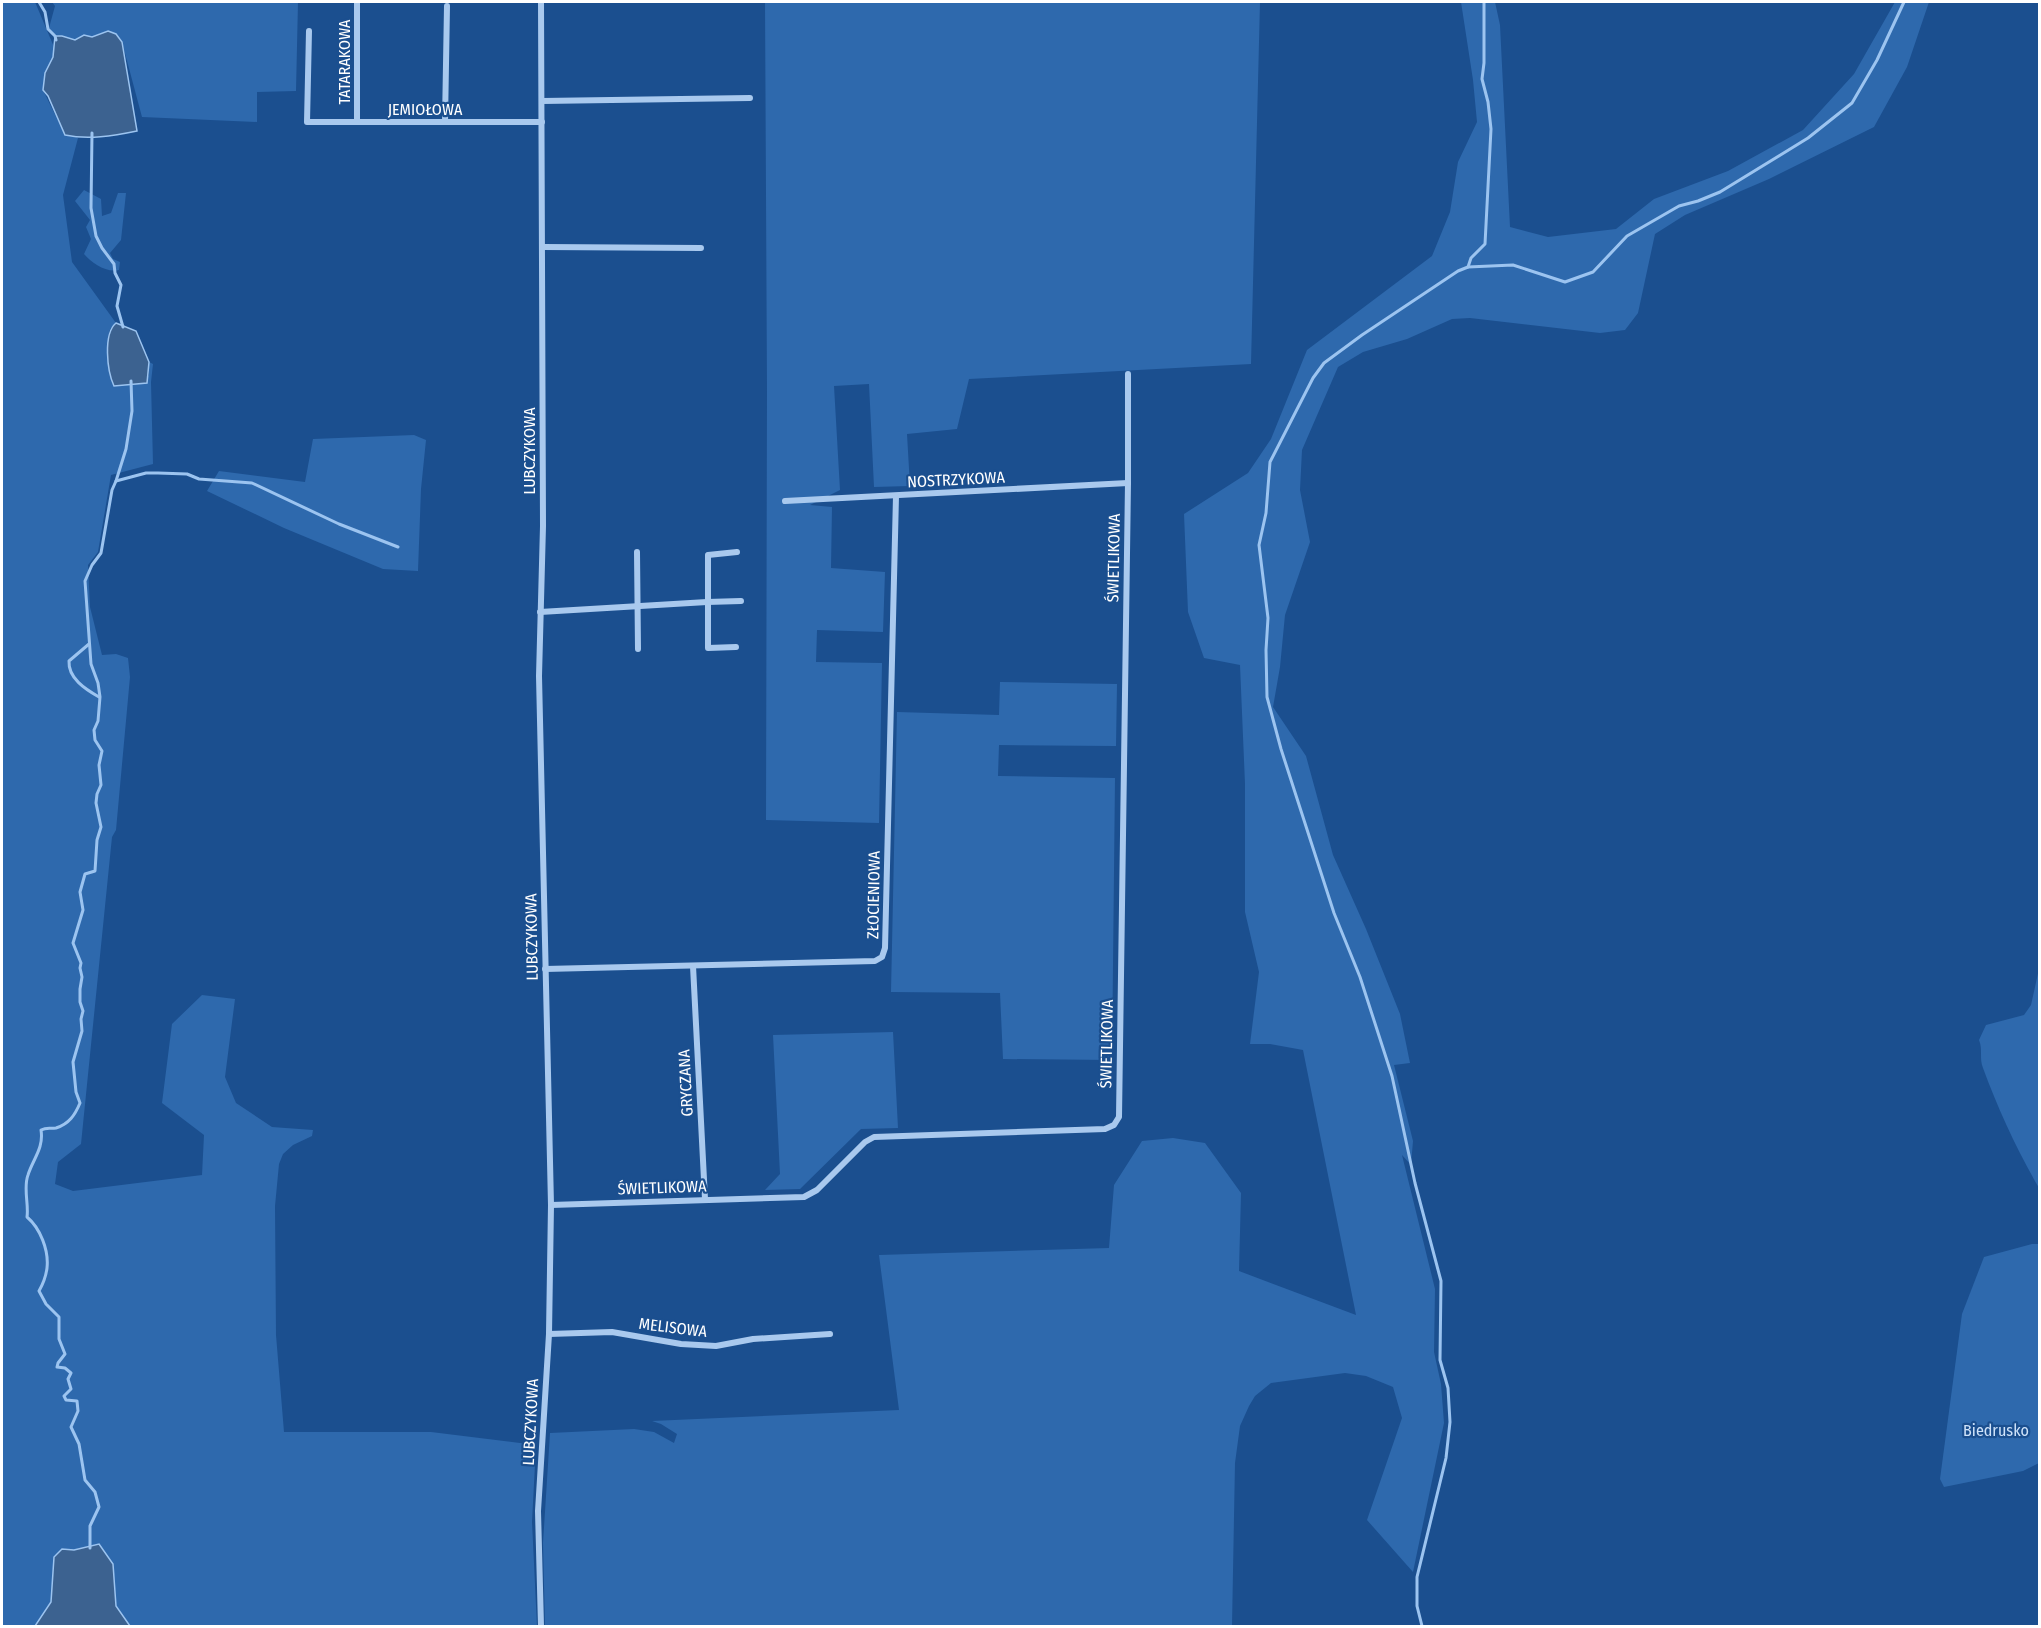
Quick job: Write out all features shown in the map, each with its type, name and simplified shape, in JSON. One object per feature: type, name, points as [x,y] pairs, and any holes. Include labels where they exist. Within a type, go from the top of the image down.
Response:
[{"type":"street","name":"TATARAKOWA","points":[[357,2],[357,122]]},
{"type":"street","name":"LUBCZYKOWA","points":[[541,2],[543,526],[539,676],[551,1205],[549,1334],[538,1510],[541,1626]]},
{"type":"street","points":[[445,122],[447,6]]},
{"type":"street","name":"JEMIOŁOWA","points":[[309,31],[308,122],[542,122]]},
{"type":"street","points":[[542,101],[750,98]]},
{"type":"street","points":[[543,247],[700,248]]},
{"type":"street","name":"ŚWIETLIKOWA","points":[[551,1205],[804,1197],[817,1190],[865,1142],[874,1137],[1105,1129],[1114,1125],[1119,1117],[1128,374]]},
{"type":"street","name":"NOSTRZYKOWA","points":[[785,501],[1128,483]]},
{"type":"street","name":"ZŁOCIENIOWA","points":[[545,969],[874,962],[882,957],[885,948],[896,496]]},
{"type":"street","points":[[637,552],[638,649]]},
{"type":"street","points":[[736,647],[708,648],[707,602],[708,555],[737,552]]},
{"type":"street","points":[[540,612],[741,602]]},
{"type":"street","name":"GRYCZANA","points":[[693,966],[705,1199]]},
{"type":"street","name":"MELISOWA","points":[[549,1334],[612,1332],[681,1344],[716,1346],[753,1339],[830,1334]]},
{"type":"green space","points":[[2,2],[35,2],[54,47],[53,57],[45,73],[43,90],[65,135],[78,138],[63,195],[72,262],[116,323],[110,330],[109,340],[149,376],[149,362],[153,364],[151,382],[153,464],[111,475],[98,552],[88,565],[90,607],[102,655],[116,654],[128,658],[130,677],[116,830],[112,837],[81,1144],[58,1162],[55,1184],[73,1191],[202,1175],[204,1135],[162,1103],[172,1024],[202,995],[235,999],[225,1077],[236,1103],[272,1127],[313,1130],[312,1136],[293,1145],[283,1154],[279,1164],[275,1206],[276,1335],[284,1432],[431,1432],[536,1445],[532,1522],[537,1626],[130,1626],[116,1606],[113,1564],[99,1544],[74,1550],[63,1549],[54,1557],[51,1602],[35,1626],[2,1626]]},
{"type":"green space","points":[[52,2],[298,2],[296,91],[257,92],[257,122],[142,117],[122,42],[116,34],[101,33],[92,37],[84,35],[75,40],[53,34],[49,28],[55,6]]},
{"type":"green space","points":[[765,2],[1260,2],[1251,364],[969,379],[957,429],[907,434],[910,486],[874,487],[869,384],[834,386],[840,490],[810,505],[832,507],[831,568],[885,572],[883,632],[817,630],[816,662],[882,663],[879,823],[766,820]]},
{"type":"green space","points":[[1461,2],[1495,2],[1500,25],[1510,227],[1548,237],[1616,229],[1654,199],[1728,171],[1803,130],[1854,74],[1895,2],[1929,2],[1907,67],[1874,127],[1769,179],[1685,215],[1655,234],[1638,313],[1625,330],[1600,333],[1470,318],[1452,319],[1407,339],[1363,352],[1338,367],[1302,450],[1300,490],[1310,542],[1285,615],[1273,707],[1306,756],[1333,855],[1400,1014],[1410,1063],[1394,1065],[1413,1141],[1411,1165],[1402,1155],[1435,1289],[1434,1352],[1441,1384],[1444,1423],[1413,1572],[1367,1520],[1402,1418],[1393,1387],[1366,1376],[1345,1373],[1271,1383],[1255,1396],[1240,1426],[1235,1463],[1232,1626],[545,1626],[543,1543],[550,1433],[634,1429],[654,1432],[674,1443],[677,1434],[652,1421],[899,1410],[879,1255],[1109,1248],[1114,1185],[1142,1141],[1173,1138],[1205,1143],[1241,1193],[1239,1271],[1356,1315],[1303,1050],[1270,1044],[1250,1044],[1259,972],[1245,912],[1245,784],[1240,665],[1204,658],[1188,612],[1184,514],[1248,473],[1271,439],[1307,350],[1432,256],[1450,212],[1458,162],[1477,122]]},
{"type":"green space","points":[[84,190],[101,199],[102,216],[111,213],[118,193],[126,193],[121,240],[110,253],[113,259],[120,262],[119,270],[109,270],[100,266],[84,254],[91,239],[86,227],[90,220],[75,201]]},
{"type":"green space","points":[[414,435],[426,440],[421,489],[418,571],[383,569],[284,528],[207,491],[219,471],[305,482],[313,439]]},
{"type":"green space","points":[[1000,682],[1117,684],[1116,746],[999,745],[998,776],[1115,778],[1112,1060],[1003,1059],[1000,993],[891,992],[897,712],[999,715]]},
{"type":"green space","points":[[2039,969],[2039,1188],[1995,1099],[1982,1065],[1979,1040],[1986,1025],[2024,1015],[2031,1005]]},
{"type":"green space","points":[[893,1032],[898,1128],[861,1129],[800,1189],[765,1190],[780,1174],[773,1035]]},
{"type":"green space","name":"Biedrusko","points":[[2032,1244],[2040,1244],[2039,1463],[2023,1471],[1944,1487],[1940,1479],[1962,1314],[1984,1257]]},
{"type":"shaded area","points":[[108,31],[116,34],[122,42],[137,131],[101,137],[65,135],[48,96],[43,90],[45,73],[53,57],[55,36],[75,40],[84,35],[92,37]]},
{"type":"shaded area","points":[[116,323],[136,331],[149,362],[147,383],[114,386],[110,371],[108,344],[109,335]]},
{"type":"shaded area","points":[[99,1544],[113,1564],[116,1606],[130,1626],[35,1626],[51,1602],[54,1557],[62,1549],[74,1550]]},
{"type":"waterway","points":[[39,2],[45,12],[48,29],[56,40]]},
{"type":"waterway","points":[[1468,267],[1471,258],[1485,244],[1491,129],[1488,102],[1482,79],[1484,2]]},
{"type":"waterway","points":[[1422,1626],[1417,1606],[1417,1577],[1446,1458],[1450,1422],[1448,1388],[1440,1360],[1441,1281],[1415,1183],[1392,1076],[1360,977],[1334,913],[1281,749],[1267,697],[1268,618],[1259,545],[1266,513],[1270,462],[1313,378],[1324,363],[1458,271],[1468,267],[1513,265],[1565,282],[1593,272],[1627,236],[1679,206],[1720,192],[1808,138],[1852,103],[1877,60],[1904,2]]},
{"type":"waterway","points":[[92,133],[91,208],[96,236],[114,264],[115,273],[121,285],[117,306],[123,327]]},
{"type":"waterway","points":[[90,1548],[90,1526],[99,1507],[95,1492],[85,1480],[79,1444],[71,1427],[78,1411],[77,1401],[66,1400],[64,1396],[71,1389],[68,1379],[71,1373],[65,1368],[57,1367],[65,1354],[59,1339],[59,1317],[46,1304],[39,1291],[47,1271],[47,1254],[40,1233],[27,1217],[26,1185],[40,1148],[41,1130],[65,1124],[74,1115],[80,1103],[76,1092],[73,1062],[82,1031],[83,1011],[80,1002],[82,977],[81,963],[73,943],[83,910],[80,892],[85,874],[95,871],[97,840],[101,827],[96,803],[101,785],[99,765],[102,751],[95,740],[94,730],[98,721],[100,697],[91,664],[85,581],[92,565],[101,553],[112,490],[126,449],[132,411],[131,381]]},
{"type":"waterway","points":[[116,481],[146,473],[158,473],[187,474],[199,479],[252,483],[339,524],[398,547]]},
{"type":"waterway","points":[[89,644],[69,661],[69,667],[74,678],[99,697]]}]
